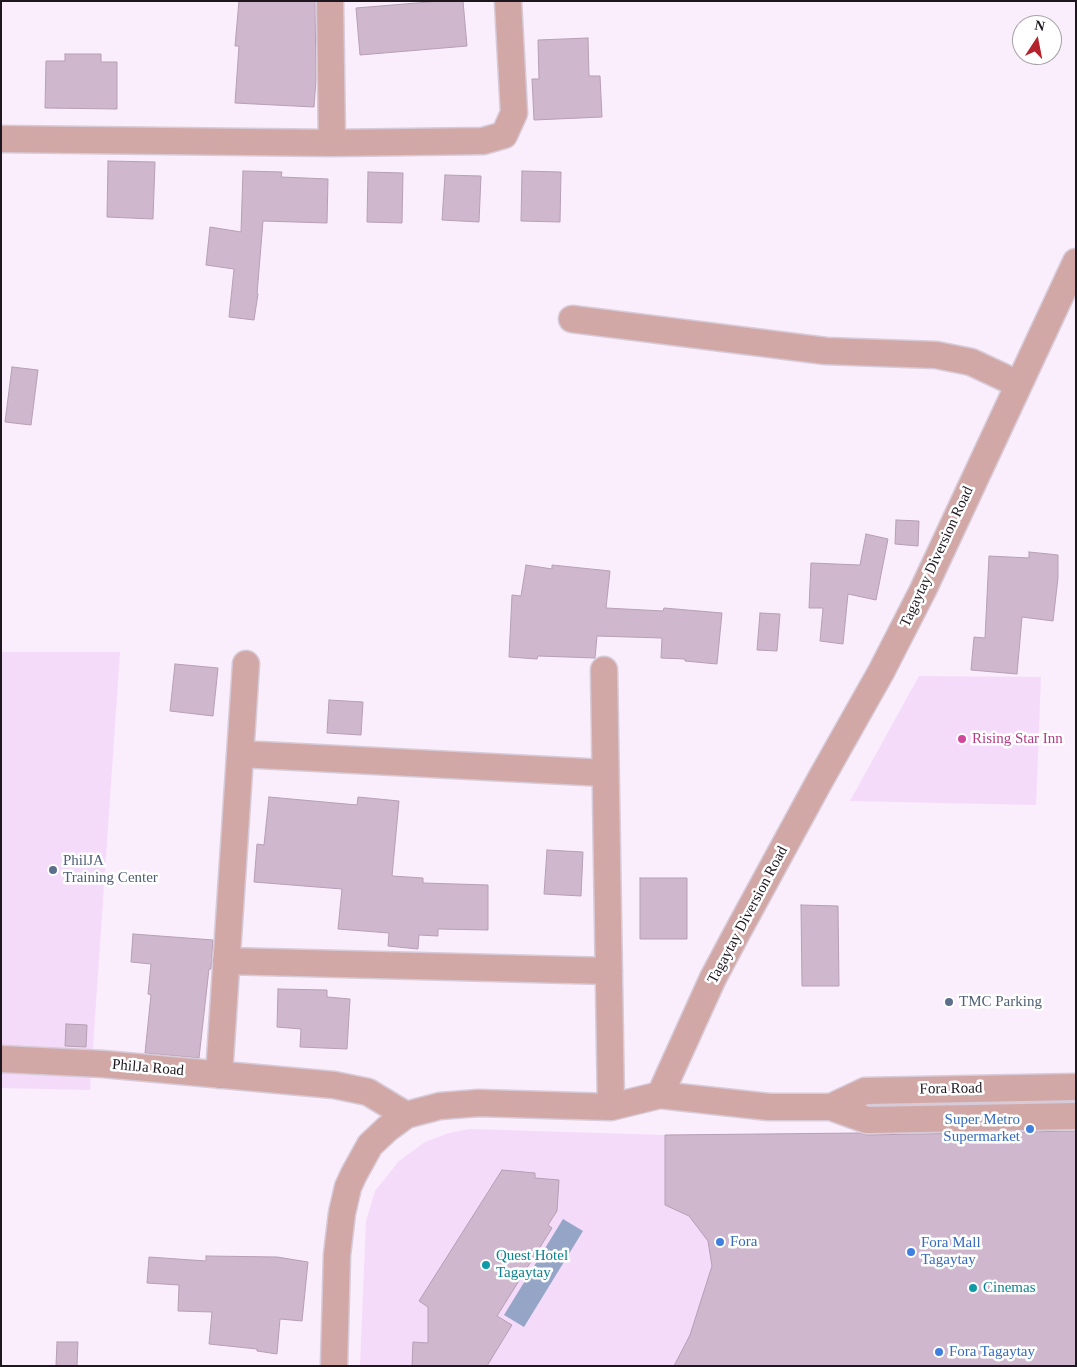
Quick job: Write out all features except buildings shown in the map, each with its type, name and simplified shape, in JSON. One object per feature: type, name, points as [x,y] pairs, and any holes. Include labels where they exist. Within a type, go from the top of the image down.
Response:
[{"type":"street","points":[[330,1],[332,143]]},
{"type":"street","points":[[1,139],[332,143],[483,141],[504,135],[514,113],[508,1]]},
{"type":"street","name":"Tagaytay Diversion Road","points":[[660,1095],[713,978],[819,782],[882,672],[923,590],[1076,262]]},
{"type":"street","points":[[572,319],[826,351],[936,355],[972,362],[1018,384]]},
{"type":"street","points":[[219,1075],[246,664]]},
{"type":"street","points":[[604,670],[611,1106]]},
{"type":"street","points":[[240,754],[605,773]]},
{"type":"street","points":[[226,961],[608,971]]},
{"type":"street","name":"PhilJa Road","points":[[1,1059],[103,1064],[334,1085],[368,1092],[406,1115]]},
{"type":"street","name":"Fora Road","points":[[830,1107],[865,1092],[1076,1087]]},
{"type":"street","points":[[334,1366],[337,1255],[342,1213],[348,1187],[354,1174],[370,1145],[387,1129],[406,1115],[440,1106],[478,1103],[611,1106],[660,1095]]},
{"type":"street","name":"Fora Road","points":[[660,1095],[768,1107],[830,1107],[867,1120],[1076,1116]]},
{"type":"shaded area","name":"PhilJA Training Center","points":[[1,652],[120,652],[90,1090],[1,1088]]},
{"type":"shaded area","name":"Rising Star Inn","points":[[919,676],[1041,677],[1036,805],[850,801]]},
{"type":"shaded area","name":"Fora","points":[[469,1129],[665,1135],[1076,1131],[1076,1366],[360,1366],[366,1221],[375,1191],[399,1161],[425,1142],[449,1133]]},
{"type":"water","points":[[563,1219],[583,1231],[524,1327],[504,1315]]},
{"type":"place","name":"Rising Star Inn","points":[[962,739]]},
{"type":"place","name":"PhilJA Training Center","points":[[53,870]]},
{"type":"place","name":"TMC Parking","points":[[949,1002]]},
{"type":"place","name":"Super Metro Supermarket","points":[[1030,1129]]},
{"type":"place","name":"Fora","points":[[720,1242]]},
{"type":"place","name":"Fora Mall Tagaytay","points":[[911,1252]]},
{"type":"place","name":"Quest Hotel Tagaytay","points":[[486,1265]]},
{"type":"place","name":"Cinemas","points":[[973,1288]]},
{"type":"place","name":"Fora Tagaytay","points":[[939,1352]]}]
